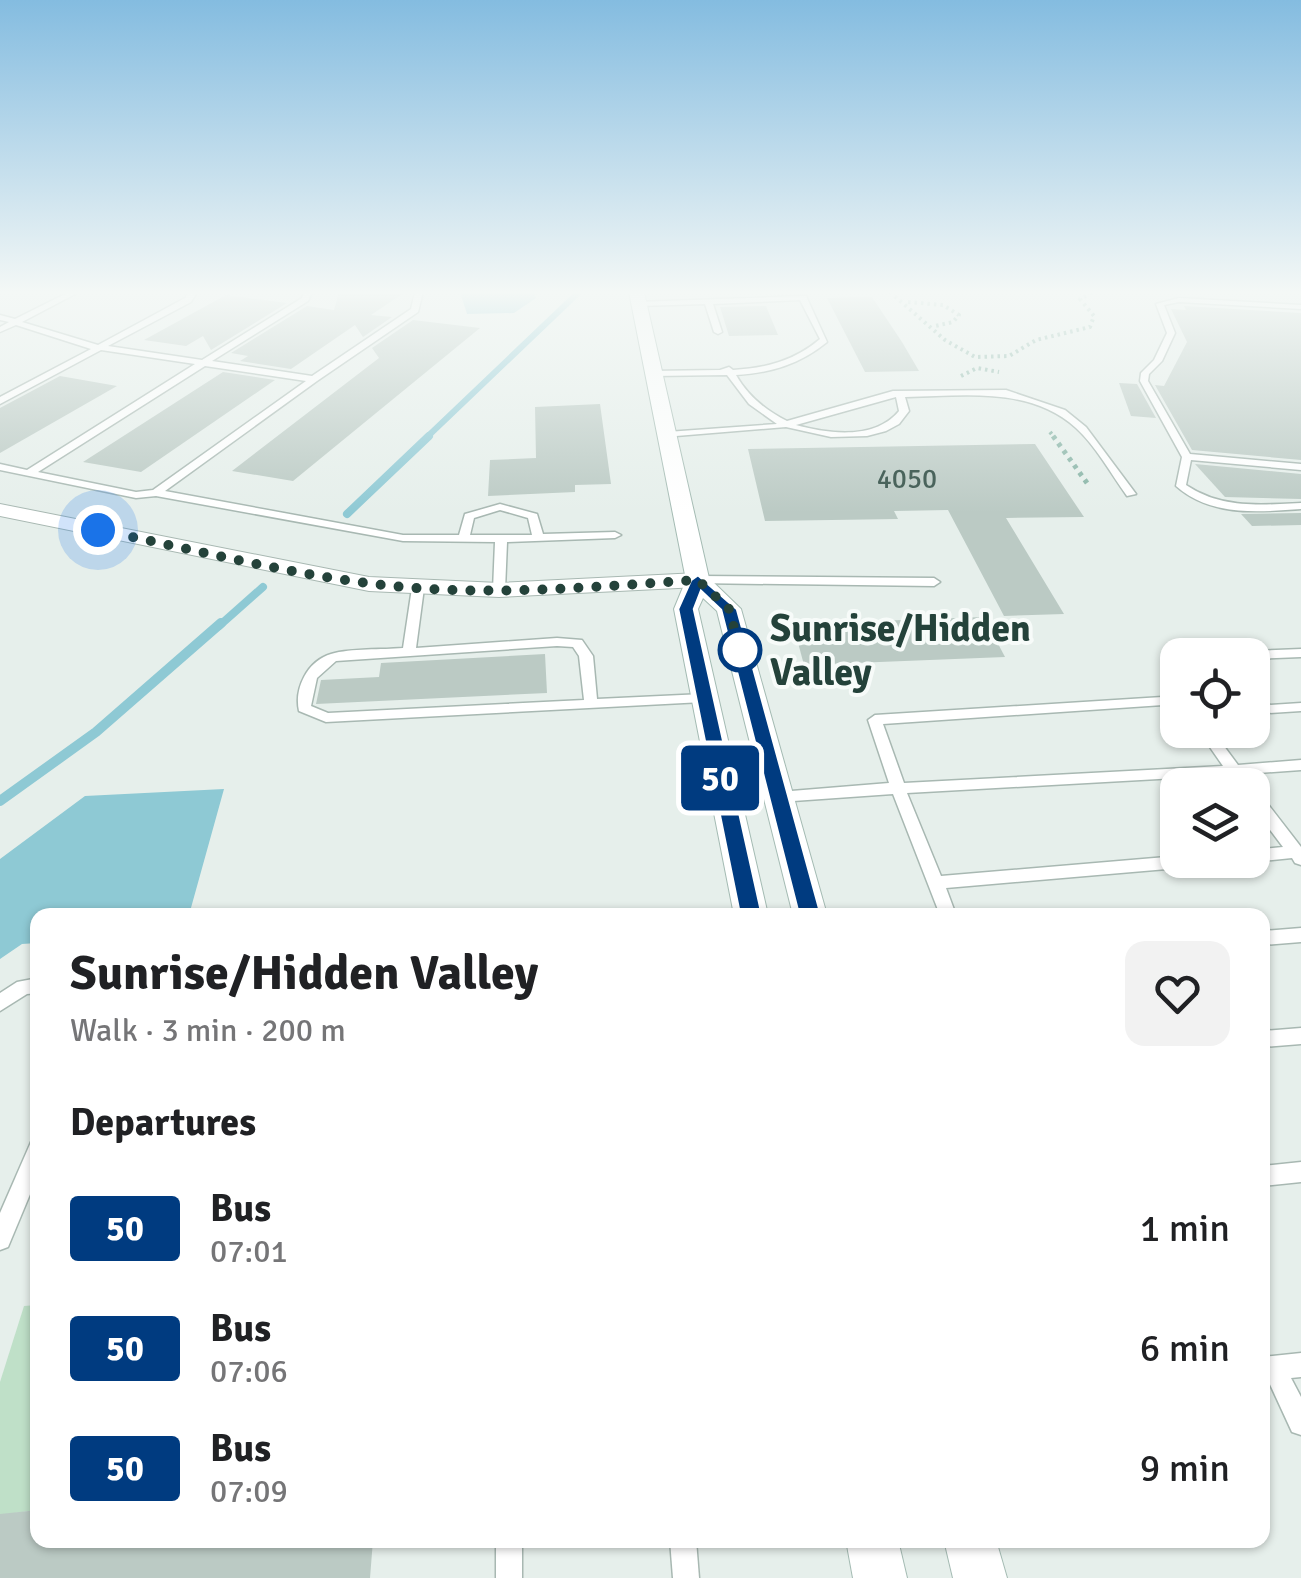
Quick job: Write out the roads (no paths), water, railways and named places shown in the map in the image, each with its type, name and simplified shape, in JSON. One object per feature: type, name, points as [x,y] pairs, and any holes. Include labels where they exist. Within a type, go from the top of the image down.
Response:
[{"type":"main road","points":[[652,366],[698,580],[686,609],[749,908]]},
{"type":"main road","points":[[0,510],[370,584],[499,590],[698,580],[729,609],[808,908]]},
{"type":"main road","points":[[874,1548],[880,1578]]},
{"type":"main road","points":[[972,1548],[980,1578]]},
{"type":"lane","points":[[0,401],[65,366]]},
{"type":"lane","points":[[27,474],[202,366]]},
{"type":"lane","points":[[231,366],[314,379]]},
{"type":"lane","points":[[156,493],[334,366]]},
{"type":"lane","points":[[654,373],[770,366]]},
{"type":"lane","points":[[1153,366],[1145,372],[1144,381],[1187,457],[1181,486],[1194,497],[1246,508],[1301,506]]},
{"type":"lane","points":[[729,370],[749,401],[788,425],[862,401],[900,394],[984,391],[1042,402],[1083,430],[1132,494]]},
{"type":"lane","points":[[667,435],[788,425],[842,433],[879,430],[899,420],[904,411],[900,394]]},
{"type":"lane","points":[[1187,457],[1301,467]]},
{"type":"lane","points":[[0,467],[136,495],[156,493],[402,538],[615,535]]},
{"type":"lane","points":[[464,540],[469,516],[500,507],[533,516],[538,538]]},
{"type":"lane","points":[[499,590],[502,539]]},
{"type":"lane","points":[[698,580],[934,582]]},
{"type":"lane","points":[[410,652],[418,588]]},
{"type":"lane","points":[[590,705],[586,656],[577,643],[333,657],[313,668],[304,684],[304,708],[326,718],[590,705],[703,698]]},
{"type":"lane","points":[[1270,654],[1301,653]]},
{"type":"lane","points":[[945,908],[875,720],[1160,701]]},
{"type":"lane","points":[[1270,709],[1301,707]]},
{"type":"lane","points":[[1261,768],[1301,765]]},
{"type":"lane","points":[[780,796],[1160,774]]},
{"type":"lane","points":[[1270,818],[1298,856]]},
{"type":"lane","points":[[1270,856],[1298,856]]},
{"type":"lane","points":[[936,883],[1160,864]]},
{"type":"lane","points":[[1270,937],[1301,935]]},
{"type":"lane","points":[[0,1003],[30,986]]},
{"type":"lane","points":[[1270,1038],[1301,1036]]},
{"type":"lane","points":[[0,1239],[30,1168]]},
{"type":"lane","points":[[1270,1175],[1301,1172]]},
{"type":"lane","points":[[1270,1369],[1301,1365]]},
{"type":"lane","points":[[1270,1372],[1301,1423]]},
{"type":"lane","points":[[509,1578],[510,1548]]},
{"type":"lane","points":[[683,1548],[686,1578]]},
{"type":"water","points":[[224,789],[191,908],[30,908],[30,943],[22,944],[0,959],[0,859],[85,796]]},
{"type":"waterway","points":[[426,438],[502,366]]},
{"type":"waterway","points":[[347,514],[429,436]]},
{"type":"waterway","points":[[219,626],[263,587]]},
{"type":"waterway","points":[[0,801],[96,732],[221,623]]},
{"type":"place","name":"Sunrise/Hidden Valley","points":[[740,650]]}]
